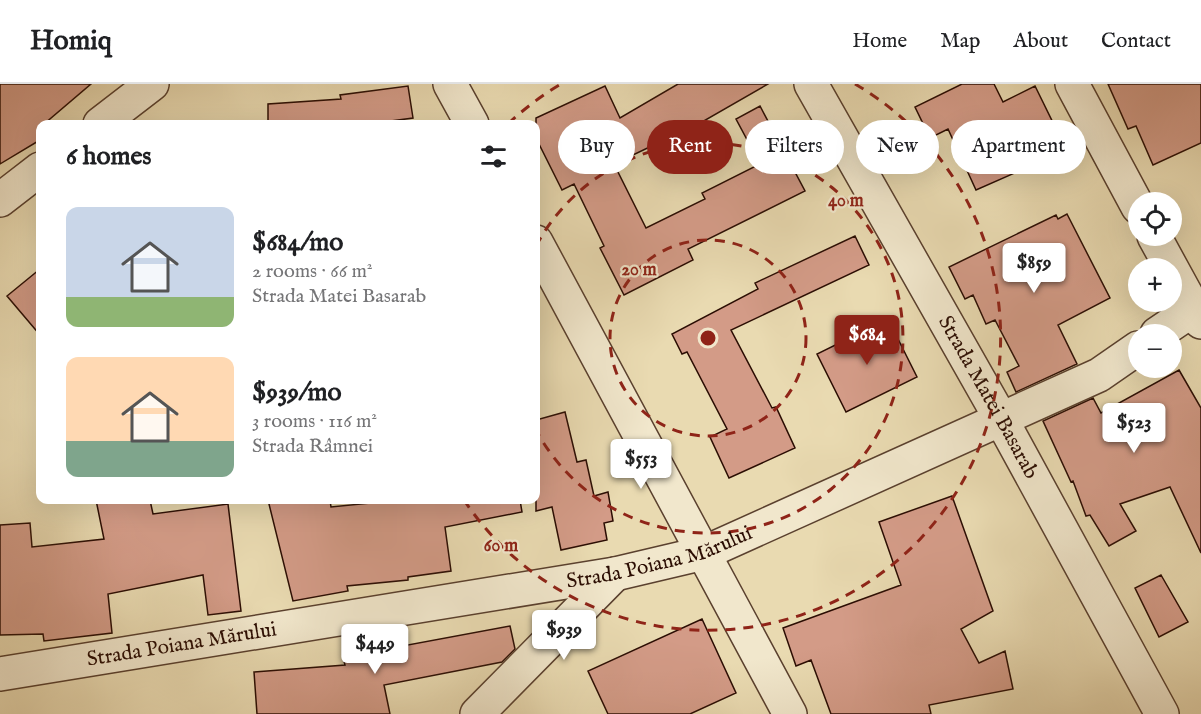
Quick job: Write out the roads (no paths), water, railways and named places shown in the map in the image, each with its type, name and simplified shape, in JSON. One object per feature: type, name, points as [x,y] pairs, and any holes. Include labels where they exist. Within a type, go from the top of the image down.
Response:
[{"type":"street","points":[[450,84],[470,120]]},
{"type":"street","name":"Strada Matei Basarab","points":[[811,84],[1001,419],[1162,714]]},
{"type":"street","points":[[1072,84],[1130,192]]},
{"type":"street","points":[[106,120],[155,85]]},
{"type":"street","points":[[0,200],[36,172]]},
{"type":"street","points":[[1159,246],[1197,315],[1178,324]]},
{"type":"street","points":[[540,249],[790,714]]},
{"type":"street","name":"Strada Poiana Mărului","points":[[0,674],[615,574],[704,553],[1099,375],[1128,355]]},
{"type":"street","points":[[477,714],[615,574]]}]
